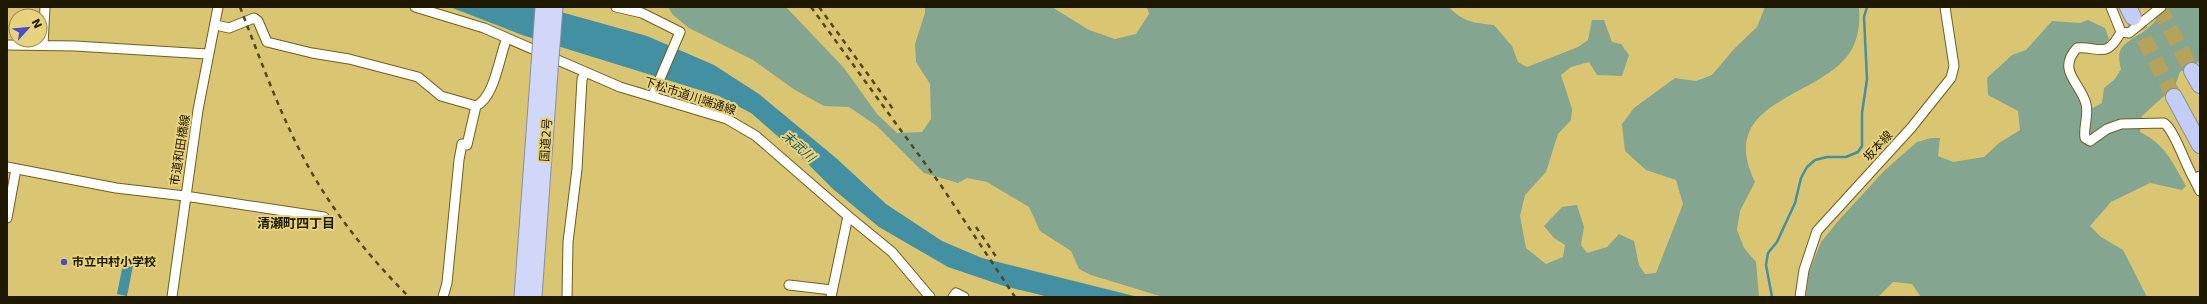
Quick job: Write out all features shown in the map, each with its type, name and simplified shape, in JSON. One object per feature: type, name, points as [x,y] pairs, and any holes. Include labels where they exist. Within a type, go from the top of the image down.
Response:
[{"type":"highway","name":"国道2号","points":[[522,297],[529,269],[544,68],[543,7]]},
{"type":"highway","name":"国道2号","points":[[544,68],[555,7]]},
{"type":"highway","points":[[2192,71],[2200,85]]},
{"type":"highway","points":[[2174,96],[2200,145]]},
{"type":"highway","name":"国道2号","points":[[518,297],[529,269]]},
{"type":"highway","name":"国道2号","points":[[529,269],[535,297]]},
{"type":"street","name":"市道和田橋線","points":[[173,297],[185,196],[207,54],[216,25],[218,7]]},
{"type":"street","name":"下松市道川端通線","points":[[415,7],[460,20],[507,38],[554,57],[585,73],[620,87],[654,93],[738,124],[756,136],[892,252],[930,297]]},
{"type":"street","points":[[616,7],[642,13],[680,32],[654,93]]},
{"type":"street","name":"坂本線","points":[[1800,297],[1804,270],[1817,231],[1911,128],[1951,78],[1954,66],[1945,7]]},
{"type":"street","points":[[2111,7],[2121,32],[2117,40],[2106,49],[2098,51],[2083,47],[2077,48],[2072,53],[2069,64],[2070,76],[2083,95],[2087,105],[2085,138],[2090,141],[2107,129],[2121,124],[2164,123],[2171,130],[2183,159],[2197,177],[2200,191]]},
{"type":"street","points":[[2121,32],[2129,33],[2161,7]]},
{"type":"street","points":[[216,25],[228,28],[254,18],[258,20],[267,42],[312,53],[349,59],[418,77],[441,96],[476,106]]},
{"type":"street","points":[[443,297],[446,283],[462,144],[467,145],[470,137],[476,106],[485,100],[492,87],[507,38]]},
{"type":"street","points":[[48,45],[207,54]]},
{"type":"street","points":[[567,297],[568,242],[577,169],[582,79],[585,73]]},
{"type":"street","points":[[7,218],[12,168],[116,188],[185,196],[324,218]]},
{"type":"street","points":[[789,285],[831,293],[848,216]]},
{"type":"street","points":[[954,297],[956,293],[964,297]]},
{"type":"green space","points":[[668,7],[786,7],[844,68],[877,114],[897,133],[922,132],[931,119],[930,84],[916,62],[915,44],[925,13],[925,7],[1052,7],[1089,30],[1115,39],[1136,34],[1149,14],[1147,7],[1449,7],[1464,19],[1494,25],[1512,46],[1518,62],[1527,67],[1578,47],[1588,40],[1592,20],[1604,20],[1612,42],[1621,44],[1629,55],[1622,76],[1597,75],[1589,62],[1571,67],[1561,75],[1572,109],[1571,120],[1558,134],[1546,172],[1525,195],[1520,216],[1526,248],[1546,264],[1563,257],[1565,245],[1554,238],[1544,226],[1562,207],[1577,205],[1584,227],[1581,245],[1587,253],[1607,247],[1619,234],[1634,241],[1639,265],[1645,274],[1656,273],[1683,204],[1676,180],[1646,170],[1625,151],[1622,124],[1634,108],[1675,78],[1696,81],[1712,75],[1735,48],[1757,27],[1765,7],[1859,7],[1859,18],[1858,34],[1852,49],[1838,66],[1778,103],[1760,116],[1749,133],[1746,154],[1755,182],[1740,211],[1737,230],[1744,248],[1756,262],[1759,297],[1163,297],[1091,275],[1079,269],[1071,251],[1040,231],[1029,207],[987,182],[967,178],[958,183],[924,173],[877,126],[849,107],[824,106],[795,90],[753,60],[689,28],[673,15]]},
{"type":"green space","points":[[2169,7],[2200,7],[2200,64],[2198,62],[2180,72],[2175,86],[2142,116],[2140,132],[2149,137],[2168,155],[2186,186],[2182,190],[2150,183],[2111,202],[2090,226],[2101,237],[2123,250],[2147,297],[1921,297],[1912,284],[1893,282],[1878,297],[1806,297],[1809,272],[1821,242],[1884,171],[1917,142],[1931,138],[1940,138],[1938,156],[1953,162],[1984,157],[1999,143],[2020,130],[2018,111],[1988,95],[1987,78],[2012,55],[2026,50],[2052,21],[2080,23],[2088,20],[2105,28],[2109,39],[2103,47],[2080,44],[2069,50],[2067,60],[2068,76],[2071,83],[2093,108],[2102,103],[2104,88],[2115,79],[2121,69],[2119,60],[2122,48],[2149,27]]},
{"type":"water","name":"末武川","points":[[450,7],[543,7],[647,36],[714,65],[759,94],[836,158],[886,204],[942,241],[982,258],[1138,297],[1049,297],[1004,286],[948,267],[879,227],[833,189],[798,154],[751,113],[719,96],[522,35]]},
{"type":"water","points":[[123,264],[133,266],[127,296],[117,294]]},
{"type":"waterway","points":[[1772,297],[1766,265],[1768,253],[1777,242],[1795,203],[1801,178],[1807,167],[1815,160],[1827,157],[1846,157],[1858,152],[1862,146],[1862,113],[1867,79],[1864,17],[1867,7]]},
{"type":"tunnel","points":[[2159,7],[2192,71]]},
{"type":"tunnel","points":[[2133,17],[2174,97]]},
{"type":"railway","points":[[240,7],[284,117],[301,153],[323,192],[363,247],[409,297]]},
{"type":"railway","points":[[811,7],[940,184],[1015,297]]},
{"type":"railway","points":[[819,7],[893,109]]},
{"type":"railway","points":[[976,227],[997,258]]},
{"type":"place","name":"市立中村小学校","points":[[64,262]]},
{"type":"district","name":"清瀬町四丁目","points":[[296,223]]}]
